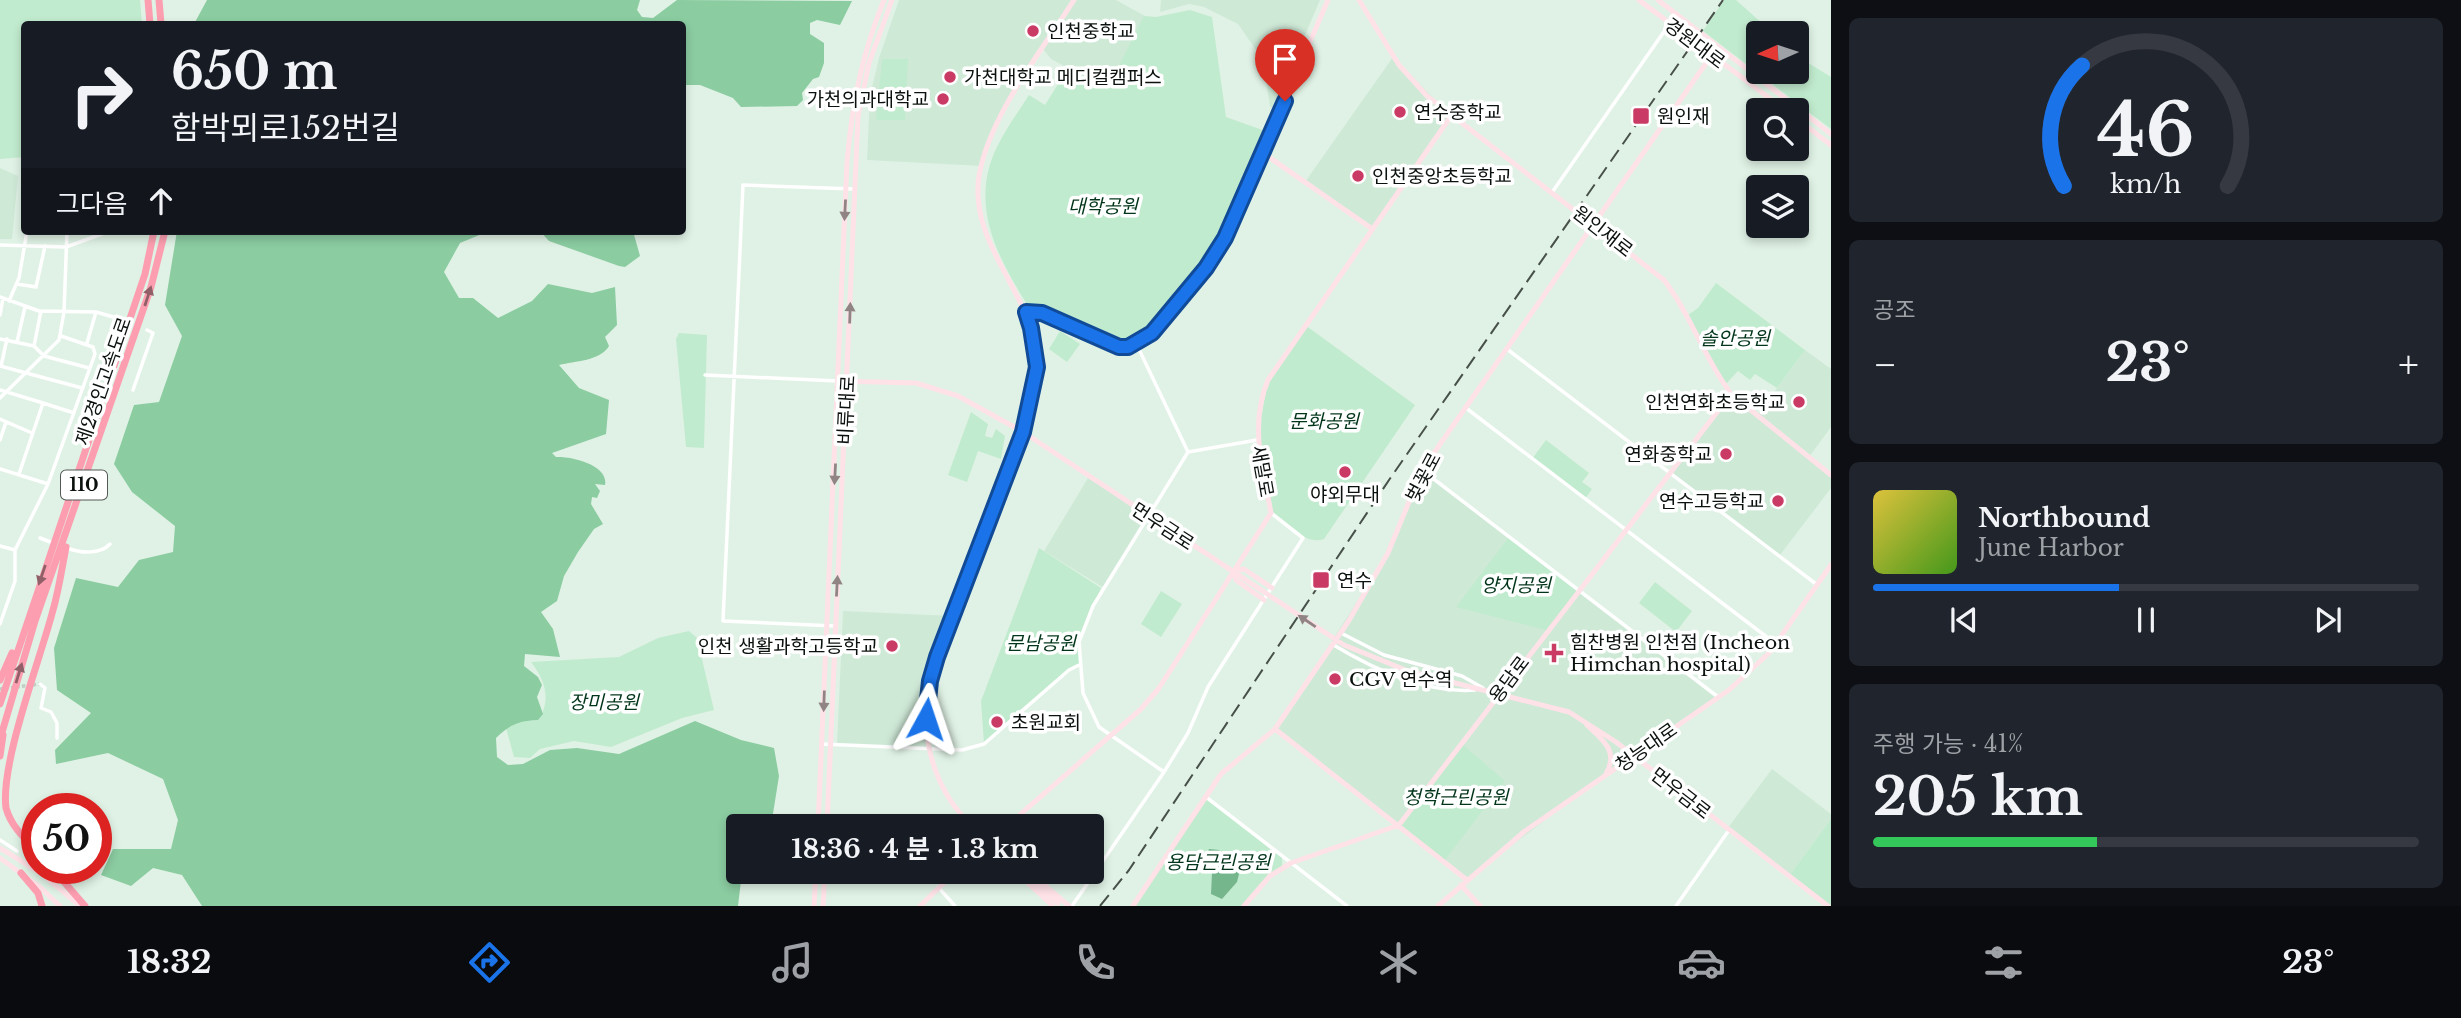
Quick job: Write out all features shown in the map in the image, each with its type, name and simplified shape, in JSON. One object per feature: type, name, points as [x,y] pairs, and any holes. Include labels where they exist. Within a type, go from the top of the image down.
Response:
[{"type":"highway","points":[[149,0],[150,21]]},
{"type":"highway","points":[[159,0],[160,21]]},
{"type":"highway","name":"제2경인고속도로","points":[[0,704],[145,274],[153,235]]},
{"type":"highway","name":"제2경인고속도로","points":[[0,738],[35,621],[151,287],[164,235]]},
{"type":"highway","points":[[21,831],[9,816],[5,780],[28,690],[54,610],[70,525]]},
{"type":"highway","points":[[0,680],[30,610]]},
{"type":"highway","points":[[0,756],[4,725]]},
{"type":"highway","points":[[31,884],[38,892],[42,906]]},
{"type":"highway","points":[[65,884],[82,906]]},
{"type":"main road","name":"비류대로","points":[[819,814],[851,107],[862,58],[884,0]]},
{"type":"main road","name":"비류대로","points":[[827,814],[860,98],[875,43],[892,0]]},
{"type":"main road","points":[[963,814],[943,789],[929,748],[926,710],[930,681],[1023,432],[1037,367],[1026,312],[984,233],[978,199],[979,177],[998,121],[1074,0]]},
{"type":"main road","points":[[1026,312],[1042,313],[1119,347],[1136,343],[1152,333],[1206,268],[1225,238],[1328,0]]},
{"type":"main road","name":"원인재로","points":[[1359,0],[1398,65],[1451,116],[1553,191],[1664,280],[1683,305],[1718,377],[1731,394],[1831,475]]},
{"type":"main road","name":"경원대로","points":[[1639,0],[1769,98]]},
{"type":"main road","name":"경원대로","points":[[1658,0],[1831,134]]},
{"type":"main road","name":"벚꽃로","points":[[1133,906],[1221,774],[1275,729],[1340,632],[1388,553],[1422,470],[1718,46]]},
{"type":"main road","name":"새말로","points":[[1021,814],[1109,737],[1159,688],[1271,513],[1257,440],[1257,414],[1268,380],[1451,116]]},
{"type":"main road","points":[[1809,128],[1831,145]]},
{"type":"main road","points":[[1263,153],[1371,228]]},
{"type":"main road","name":"먼우금로","points":[[839,381],[909,382],[958,396],[1023,432],[1355,650],[1399,668],[1539,702],[1579,718],[1828,906]]},
{"type":"main road","name":"용담로","points":[[1399,825],[1498,692],[1731,394]]},
{"type":"main road","name":"청능대로","points":[[1438,906],[1525,831],[1718,697],[1761,662],[1831,565]]},
{"type":"main road","points":[[1264,600],[1236,580],[1234,571],[1244,569],[1272,588]]},
{"type":"main road","points":[[1579,718],[1610,749],[1611,762],[1605,776]]},
{"type":"main road","points":[[1275,729],[1467,880]]},
{"type":"main road","points":[[1244,906],[1270,876],[1291,863],[1399,825]]},
{"type":"main road","points":[[0,848],[42,874],[82,906]]},
{"type":"main road","points":[[0,858],[21,873]]},
{"type":"main road","points":[[34,884],[60,906]]},
{"type":"main road","points":[[814,906],[815,884]]},
{"type":"main road","points":[[823,906],[824,884]]},
{"type":"main road","points":[[920,906],[941,884]]},
{"type":"main road","points":[[1031,884],[1055,904]]},
{"type":"main road","points":[[1034,884],[1055,904]]},
{"type":"main road","points":[[1043,884],[1070,906]]},
{"type":"main road","points":[[1461,885],[1480,906]]},
{"type":"street","points":[[1553,191],[1670,23]]},
{"type":"street","points":[[835,626],[723,621],[743,185],[854,189]]},
{"type":"street","points":[[9,301],[18,284],[27,235]]},
{"type":"street","points":[[0,398],[29,372],[61,336],[67,235]]},
{"type":"street","points":[[0,245],[66,247],[93,235]]},
{"type":"street","points":[[18,284],[36,287],[45,246]]},
{"type":"street","points":[[0,315],[2,298],[41,311],[96,312],[124,320]]},
{"type":"street","points":[[17,342],[25,307]]},
{"type":"street","points":[[34,346],[41,311]]},
{"type":"street","points":[[86,344],[96,312]]},
{"type":"street","points":[[133,390],[153,333],[147,330]]},
{"type":"street","points":[[0,623],[15,581],[15,550],[48,484],[96,354],[86,344],[61,336]]},
{"type":"street","points":[[0,338],[34,346],[44,356],[90,369]]},
{"type":"street","points":[[7,339],[1,366],[83,388]]},
{"type":"street","points":[[1136,343],[1188,452]]},
{"type":"street","points":[[1507,349],[1816,584]]},
{"type":"street","points":[[705,375],[839,381]]},
{"type":"street","points":[[0,390],[74,413]]},
{"type":"street","points":[[19,475],[43,403]]},
{"type":"street","points":[[1466,408],[1776,644]]},
{"type":"street","points":[[0,419],[32,433]]},
{"type":"street","points":[[0,440],[6,422]]},
{"type":"street","points":[[1164,772],[1109,737],[1092,714],[1083,693],[1079,642],[1090,612],[1188,452],[1257,440]]},
{"type":"street","points":[[0,469],[48,484]]},
{"type":"street","points":[[1422,470],[1718,697]]},
{"type":"street","points":[[1070,906],[1164,772],[1188,733],[1209,687],[1304,537],[1271,513]]},
{"type":"street","points":[[40,538],[78,552],[105,549],[110,544]]},
{"type":"street","points":[[0,547],[15,550]]},
{"type":"street","name":"먼우금로","points":[[1340,632],[1384,655],[1462,676],[1484,689]]},
{"type":"street","name":"먼우금로","points":[[1332,644],[1385,672],[1458,691],[1484,689]]},
{"type":"street","points":[[822,744],[962,750],[984,744],[1069,670],[1079,665]]},
{"type":"street","points":[[40,684],[46,688],[41,708],[51,712],[57,723],[57,738]]},
{"type":"street","points":[[1206,797],[1347,906]]},
{"type":"street","points":[[1675,906],[1729,830]]},
{"type":"street","points":[[0,840],[18,851]]},
{"type":"street","points":[[938,887],[955,906]]},
{"type":"shaded area","points":[[207,0],[640,0],[637,10],[642,17],[653,18],[677,0],[852,1],[840,25],[817,20],[810,23],[810,34],[824,43],[824,63],[819,77],[813,79],[802,93],[803,100],[797,106],[741,107],[733,98],[700,85],[686,85],[686,21],[196,21]]},
{"type":"shaded area","name":"가천대학교 메디컬캠퍼스","points":[[899,0],[1116,0],[1145,16],[1107,89],[1051,59],[1043,49],[998,121],[982,166],[867,160],[870,96],[879,58]]},
{"type":"shaded area","points":[[1161,0],[1320,0],[1274,108],[1270,107],[1263,60],[1238,24],[1204,7],[1189,4],[1160,12]]},
{"type":"shaded area","points":[[1393,57],[1451,116],[1371,228],[1305,182]]},
{"type":"shaded area","points":[[0,168],[18,176],[12,239],[0,239]]},
{"type":"shaded area","points":[[176,235],[479,235],[460,243],[444,272],[459,298],[473,298],[498,318],[532,301],[548,284],[592,293],[615,287],[617,325],[605,337],[609,346],[593,358],[559,365],[579,388],[609,400],[606,434],[552,453],[556,457],[588,463],[601,472],[605,485],[595,484],[600,491],[597,498],[592,497],[591,504],[603,524],[594,529],[578,552],[564,576],[557,601],[541,612],[553,629],[560,657],[525,654],[524,666],[538,677],[542,685],[537,697],[543,714],[538,720],[515,724],[501,733],[496,738],[497,757],[508,765],[523,764],[550,750],[577,748],[619,754],[695,721],[741,740],[774,748],[779,776],[773,814],[726,814],[726,884],[741,884],[738,906],[202,906],[182,875],[153,868],[131,886],[112,879],[113,849],[171,849],[178,820],[163,779],[108,753],[56,764],[55,750],[91,713],[57,690],[54,648],[76,578],[118,587],[139,560],[173,552],[175,526],[132,492],[114,464],[134,405],[159,402],[182,336],[165,305]]},
{"type":"shaded area","points":[[544,235],[634,235],[640,256],[625,267],[549,241]]},
{"type":"shaded area","points":[[1805,350],[1831,369],[1831,427],[1809,457],[1831,475],[1831,488],[1780,555],[1669,471],[1731,394],[1756,417]]},
{"type":"shaded area","points":[[1422,470],[1718,697],[1584,790],[1467,880],[1275,729],[1384,560]]},
{"type":"shaded area","points":[[1088,478],[1148,516],[1104,588],[1044,551]]},
{"type":"shaded area","points":[[843,611],[953,616],[930,681],[927,702],[929,748],[837,744]]},
{"type":"shaded area","points":[[1772,769],[1831,814],[1831,819],[1789,876],[1727,829]]},
{"type":"shaded area","points":[[1209,849],[1219,850],[1239,874],[1237,882],[1222,899],[1211,894],[1212,873],[1205,859]]},
{"type":"green space","points":[[0,0],[140,0],[142,21],[21,21],[21,157],[0,159]]},
{"type":"green space","points":[[1724,0],[1736,0],[1760,21],[1746,21],[1746,64],[1703,31]]},
{"type":"green space","name":"대학공원","points":[[1190,10],[1212,17],[1226,117],[1268,132],[1228,224],[1203,266],[1177,301],[1147,331],[1119,344],[1041,310],[1030,309],[1009,274],[992,236],[985,197],[987,177],[997,148],[1029,95],[1045,105],[1068,68],[1107,89],[1144,16],[1156,17]]},
{"type":"green space","points":[[882,59],[908,59],[905,120],[876,120]]},
{"type":"green space","points":[[1810,64],[1831,77],[1831,129],[1809,112],[1809,98],[1791,98],[1772,84],[1810,84]]},
{"type":"green space","name":"솔안공원","points":[[1716,283],[1805,350],[1777,388],[1755,374],[1750,380],[1738,371],[1725,385],[1688,315],[1698,308]]},
{"type":"green space","name":"문화공원","points":[[1305,325],[1415,405],[1324,539],[1317,540],[1296,532],[1271,513],[1257,440],[1268,380]]},
{"type":"green space","points":[[1060,331],[1080,344],[1067,362],[1049,349]]},
{"type":"green space","points":[[679,333],[707,335],[704,448],[686,447],[676,339]]},
{"type":"green space","points":[[971,412],[988,424],[985,436],[992,438],[996,429],[1005,436],[1001,459],[978,451],[967,482],[948,475]]},
{"type":"green space","points":[[1546,440],[1589,473],[1582,482],[1592,489],[1585,499],[1532,459]]},
{"type":"green space","name":"양지공원","points":[[1509,537],[1577,590],[1546,630],[1456,607]]},
{"type":"green space","name":"문남공원","points":[[1039,548],[1101,588],[1079,642],[1079,665],[1069,670],[984,744],[981,701]]},
{"type":"green space","points":[[1655,582],[1692,611],[1676,632],[1639,603]]},
{"type":"green space","points":[[1161,591],[1182,604],[1161,637],[1141,624]]},
{"type":"green space","name":"장미공원","points":[[689,631],[697,638],[714,710],[682,718],[611,747],[574,741],[540,749],[530,758],[514,757],[506,728],[518,721],[538,720],[545,705],[543,683],[531,662],[619,657],[658,638]]},
{"type":"green space","name":"청학근린공원","points":[[1461,743],[1505,781],[1445,860],[1399,825]]},
{"type":"green space","name":"용담근린공원","points":[[1206,797],[1282,856],[1282,868],[1271,875],[1244,906],[1133,906]]},
{"type":"green space","points":[[1831,819],[1831,906],[1828,906],[1789,876]]},
{"type":"tunnel","points":[[0,689],[40,684]]},
{"type":"railway","points":[[1100,906],[1129,870],[1389,480],[1723,0]]},
{"type":"place","name":"인천중학교","points":[[1033,31]]},
{"type":"place","name":"가천대학교 메디컬캠퍼스","points":[[950,77]]},
{"type":"place","name":"가천의과대학교","points":[[943,99]]},
{"type":"place","name":"연수중학교","points":[[1400,112]]},
{"type":"place","name":"원인재","points":[[1641,116]]},
{"type":"place","name":"인천중앙초등학교","points":[[1358,176]]},
{"type":"place","name":"인천연화초등학교","points":[[1799,402]]},
{"type":"place","name":"연화중학교","points":[[1726,454]]},
{"type":"place","name":"야외무대","points":[[1345,472]]},
{"type":"place","name":"연수고등학교","points":[[1778,501]]},
{"type":"place","name":"연수","points":[[1321,580]]},
{"type":"place","name":"인천 생활과학고등학교","points":[[892,646]]},
{"type":"place","name":"힘찬병원 인천점 (Incheon Himchan hospital)","points":[[1554,653]]},
{"type":"place","name":"CGV 연수역","points":[[1335,679]]},
{"type":"place","name":"초원교회","points":[[997,722]]},
{"type":"route","points":[[926,719],[930,681],[937,657],[1023,432],[1036,382],[1036,351],[1026,312],[1042,313],[1091,337],[1119,347],[1128,347],[1152,333],[1206,268],[1225,238],[1285,101]]}]
